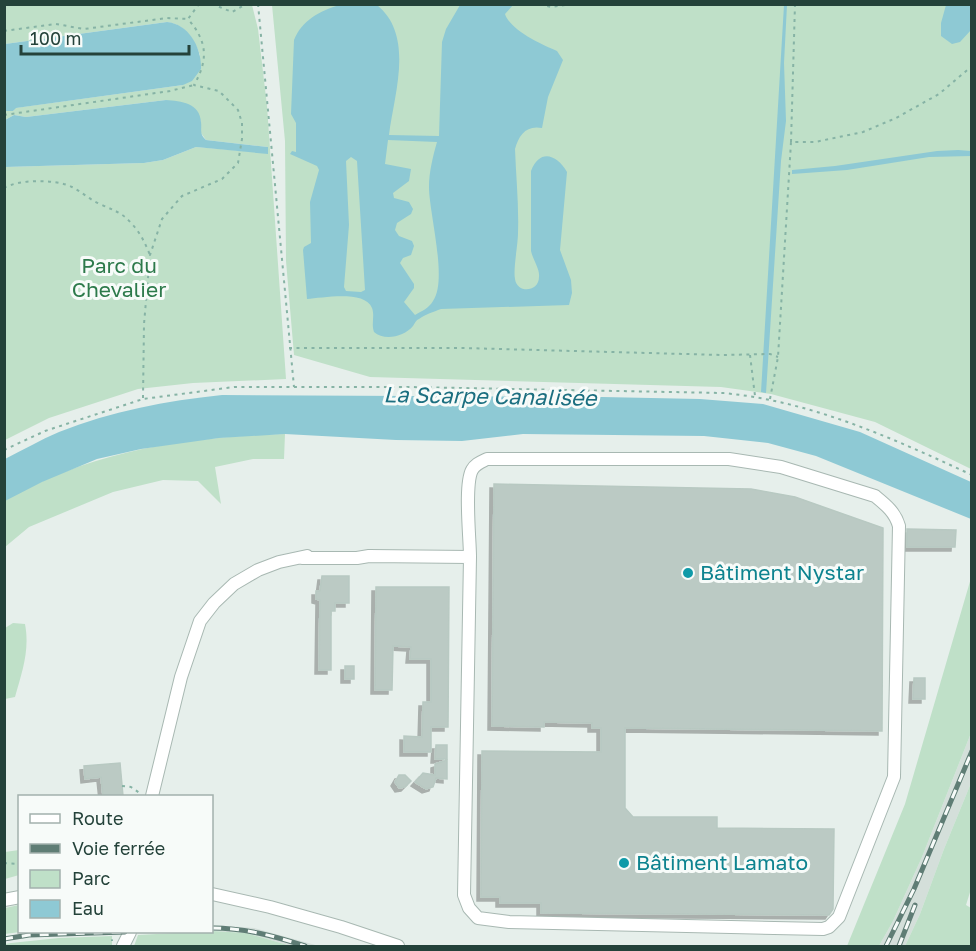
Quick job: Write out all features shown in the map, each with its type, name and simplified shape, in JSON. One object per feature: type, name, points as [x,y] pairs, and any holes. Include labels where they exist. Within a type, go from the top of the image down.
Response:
[{"type":"street","points":[[488,459],[729,459],[781,467],[875,496],[887,506],[896,516],[898,526],[894,777],[839,917],[835,922],[823,928],[509,922],[478,918],[469,908],[464,895],[470,557],[468,483],[472,469],[478,463],[488,459]]},
{"type":"street","points":[[152,795],[181,677],[200,621],[214,603],[234,584],[258,570],[279,562],[302,558],[470,557]]},
{"type":"street","points":[[213,894],[270,907],[398,946]]},
{"type":"path","points":[[188,19],[199,4]]},
{"type":"path","points":[[212,4],[232,12],[246,4]]},
{"type":"path","points":[[258,4],[294,388]]},
{"type":"path","points":[[540,4],[551,7],[572,4]]},
{"type":"path","points":[[770,399],[778,357],[791,142],[795,4]]},
{"type":"path","points":[[4,31],[56,24],[84,29],[166,18],[188,19],[197,29],[204,43],[201,73],[194,85]]},
{"type":"path","points":[[791,142],[815,142],[863,132],[939,94],[972,66]]},
{"type":"path","points":[[4,115],[170,91],[194,85],[219,91],[238,110],[242,123],[238,163],[222,179],[182,196],[162,219],[150,255],[144,324],[143,399]]},
{"type":"path","points":[[4,188],[14,182],[52,182],[71,186],[99,204],[115,209],[130,221],[142,236],[150,255]]},
{"type":"path","points":[[289,348],[463,348],[770,354],[778,357]]},
{"type":"path","points":[[750,355],[754,396]]},
{"type":"path","points":[[4,450],[45,431],[143,399],[234,387],[649,391],[723,393],[770,399],[855,424],[972,475]]},
{"type":"path","points":[[122,786],[131,787],[142,795]]},
{"type":"shaded area","points":[[971,733],[971,783],[920,914],[905,946],[879,946],[922,857]]},
{"type":"shaded area","points":[[213,925],[254,928],[319,946],[291,946],[246,933],[213,931]]},
{"type":"green space","name":"Parc du Chevalier","points":[[5,5],[252,5],[258,29],[267,106],[286,379],[193,383],[138,389],[49,418],[5,440],[4,167],[144,163],[163,160],[196,147],[268,153],[268,147],[206,140],[201,133],[201,121],[166,100],[26,117],[14,115],[5,120],[5,111],[13,111],[15,108],[183,85],[200,55],[184,29],[167,22],[5,44]]},
{"type":"green space","points":[[272,5],[971,5],[971,469],[875,422],[771,394],[721,387],[370,377],[294,355],[286,261],[285,141]]},
{"type":"green space","points":[[285,434],[284,459],[253,459],[215,467],[221,504],[198,481],[163,480],[113,492],[29,527],[5,547],[4,501],[71,469],[105,458],[175,443]]},
{"type":"green space","points":[[971,578],[971,733],[922,857],[879,946],[847,946],[905,804]]},
{"type":"green space","points":[[13,623],[25,624],[26,652],[15,697],[5,699],[5,628]]},
{"type":"green space","points":[[971,783],[971,889],[966,905],[971,908],[971,946],[905,946],[920,914]]},
{"type":"green space","points":[[18,850],[18,875],[5,879],[5,852]]},
{"type":"green space","points":[[18,905],[18,932],[5,934],[5,908]]},
{"type":"green space","points":[[213,931],[246,933],[291,946],[134,946],[138,935],[213,933]]},
{"type":"green space","points":[[112,936],[112,946],[5,946],[11,943],[59,938]]},
{"type":"water","points":[[377,5],[389,18],[396,33],[399,66],[389,135],[439,136],[442,42],[446,29],[460,5],[513,5],[505,14],[513,26],[557,51],[563,60],[548,97],[542,128],[536,127],[524,132],[515,149],[518,238],[515,279],[523,289],[532,288],[538,282],[538,271],[531,251],[531,171],[539,159],[549,156],[558,161],[567,172],[560,250],[571,280],[572,293],[569,305],[441,309],[418,319],[405,333],[388,337],[374,332],[372,308],[368,302],[343,296],[307,299],[303,250],[311,243],[310,202],[319,170],[317,166],[290,154],[292,151],[296,152],[296,123],[291,114],[294,40],[307,22],[332,7]],"holes":[[[388,140],[437,142],[430,170],[429,187],[439,278],[433,301],[415,315],[404,302],[414,288],[414,284],[400,263],[403,258],[411,255],[414,246],[412,241],[399,236],[395,230],[397,223],[411,214],[413,209],[409,202],[394,198],[393,193],[409,181],[411,169],[385,164]],[[351,157],[357,161],[365,290],[361,292],[346,291],[344,287],[349,225],[346,161]]]},
{"type":"water","points":[[784,5],[787,5],[784,63],[786,121],[781,161],[766,393],[761,392]]},
{"type":"water","points":[[946,5],[971,5],[971,30],[960,42],[952,44],[941,36],[941,23]]},
{"type":"water","points":[[167,22],[182,27],[193,38],[196,45],[201,69],[192,81],[183,85],[5,111],[5,44]]},
{"type":"water","points":[[166,100],[189,104],[197,111],[200,116],[202,134],[206,140],[268,147],[268,154],[196,147],[163,160],[144,163],[5,167],[5,120],[14,115],[26,117]]},
{"type":"water","points":[[958,150],[971,151],[971,156],[929,157],[847,170],[792,174],[792,170]]},
{"type":"water","points":[[222,395],[602,397],[700,399],[763,404],[860,432],[971,482],[971,519],[816,456],[768,443],[704,436],[523,434],[462,441],[285,434],[219,438],[141,449],[97,459],[42,482],[5,501],[5,459],[45,438],[119,413],[180,400]]},
{"type":"building","name":"Bâtiment Nystar","points":[[494,484],[751,489],[795,497],[883,528],[882,731],[625,728],[625,808],[633,817],[717,817],[717,828],[834,829],[833,909],[829,915],[541,913],[541,903],[500,903],[500,897],[481,897],[482,751],[601,752],[601,728],[592,728],[592,723],[544,722],[544,727],[492,726]]},
{"type":"building","points":[[907,529],[956,530],[955,547],[907,547]]},
{"type":"building","points":[[322,576],[349,576],[349,603],[335,603],[335,611],[331,611],[331,670],[319,670],[320,600],[316,599],[316,591],[320,591]]},
{"type":"building","points":[[376,587],[449,587],[448,727],[431,727],[431,752],[404,752],[404,736],[422,737],[423,702],[431,702],[431,659],[410,659],[411,647],[393,646],[392,690],[375,690]]},
{"type":"building","points":[[345,666],[354,666],[354,679],[345,679]]},
{"type":"building","points":[[914,678],[925,678],[925,699],[913,699]]},
{"type":"building","points":[[436,745],[447,745],[447,759],[435,759]]},
{"type":"building","points":[[447,760],[447,779],[436,778],[433,787],[426,789],[415,782],[423,773],[435,775],[435,764]]},
{"type":"building","points":[[120,763],[123,795],[103,795],[101,777],[85,779],[84,766]]},
{"type":"building","points":[[399,775],[405,775],[411,781],[405,787],[399,788],[395,782]]},
{"type":"railway","points":[[886,946],[914,889],[972,751]]},
{"type":"railway","points":[[899,946],[915,905]]},
{"type":"railway","points":[[213,928],[259,933],[305,946]]},
{"type":"railway","points":[[4,939],[29,935],[93,933]]},
{"type":"place","name":"Bâtiment Nystar","points":[[688,573]]},
{"type":"place","name":"Bâtiment Lamato","points":[[624,863]]},
{"type":"water label","name":"La Scarpe Canalisée","points":[[490,396]]}]
